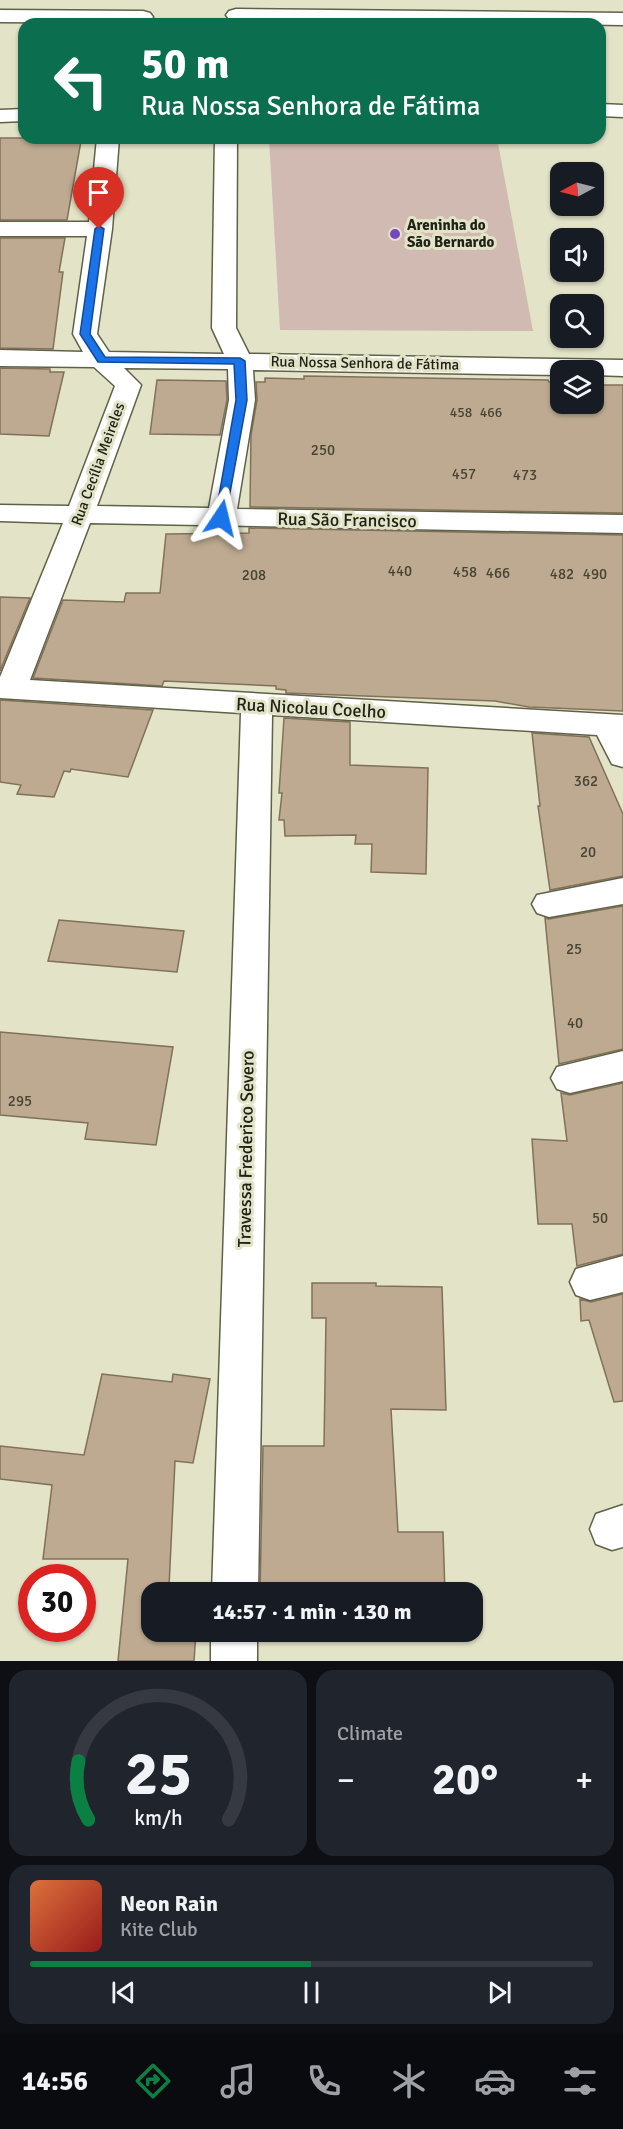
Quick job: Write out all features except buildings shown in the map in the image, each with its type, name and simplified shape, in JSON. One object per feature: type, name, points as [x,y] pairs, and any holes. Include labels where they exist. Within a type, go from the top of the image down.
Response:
[{"type":"street","points":[[236,13],[558,18]]},
{"type":"street","points":[[0,16],[145,14]]},
{"type":"street","points":[[606,19],[623,19]]},
{"type":"street","points":[[606,110],[623,111]]},
{"type":"street","points":[[0,116],[18,115]]},
{"type":"street","name":"Rua Cecília Meireles","points":[[6,688],[80,514],[128,384],[101,360],[85,334],[107,144]]},
{"type":"street","points":[[221,518],[242,400],[240,361],[224,328],[226,144]]},
{"type":"street","points":[[0,229],[99,229]]},
{"type":"street","name":"Rua Nossa Senhora de Fátima","points":[[0,358],[623,368]]},
{"type":"street","name":"Rua São Francisco","points":[[0,513],[623,524]]},
{"type":"street","name":"Rua Nicolau Coelho","points":[[6,688],[616,726]]},
{"type":"street","name":"Travessa Frederico Severo","points":[[235,1582],[257,705]]},
{"type":"street","points":[[616,726],[623,756]]},
{"type":"street","points":[[549,904],[623,891]]},
{"type":"street","points":[[570,1078],[623,1066]]},
{"type":"street","points":[[234,1642],[234,1661]]},
{"type":"shaded area","name":"Areninha do São Bernardo","points":[[269,144],[498,144],[533,331],[280,330]]},
{"type":"place","name":"Areninha do São Bernardo","points":[[395,234]]},
{"type":"route","points":[[99,229],[85,334],[101,360],[240,361],[242,400],[221,518]]}]
